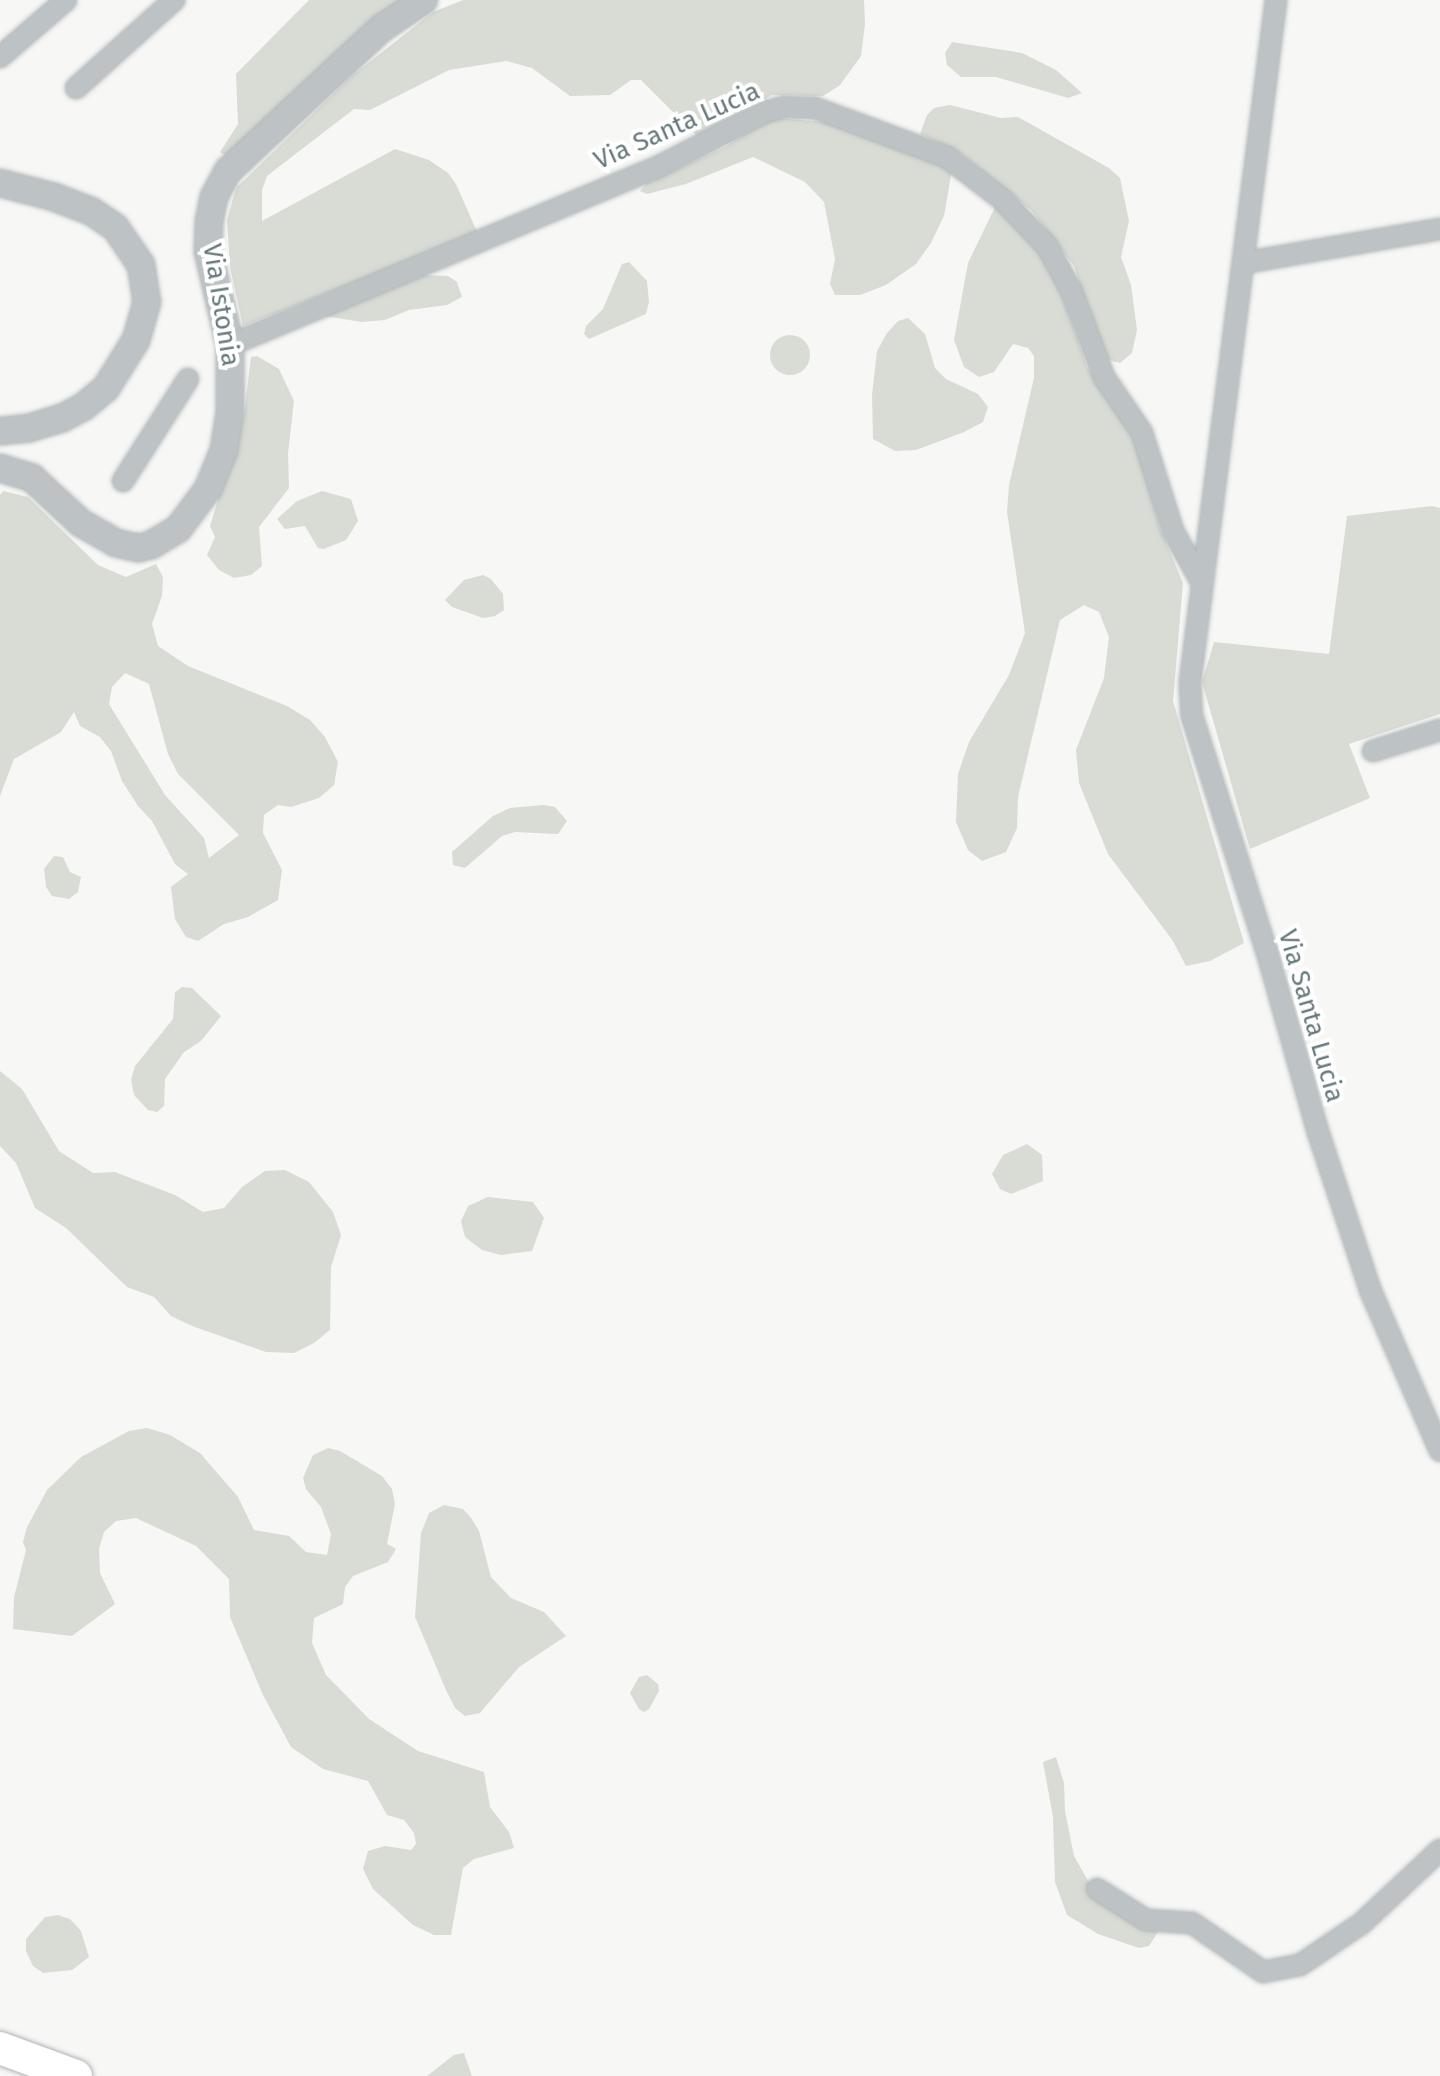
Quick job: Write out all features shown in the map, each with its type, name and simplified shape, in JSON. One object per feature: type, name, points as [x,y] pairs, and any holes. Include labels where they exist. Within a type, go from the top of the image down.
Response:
[{"type":"main road","points":[[0,2048],[76,2076]]},
{"type":"street","points":[[0,57],[66,0]]},
{"type":"street","points":[[76,88],[174,0]]},
{"type":"street","name":"Via Istonia","points":[[0,468],[32,478],[81,523],[116,543],[138,548],[166,539],[190,516],[208,489],[224,450],[233,378],[230,345],[208,251],[214,197],[228,171],[382,28],[424,0]]},
{"type":"street","name":"Via Santa Lucia","points":[[1276,0],[1190,683],[1200,743],[1371,1292],[1440,1451]]},
{"type":"street","name":"Via Santa Lucia","points":[[230,345],[656,168],[765,112],[784,107],[815,108],[947,157],[1003,200],[1047,246],[1071,290],[1104,377],[1142,433],[1173,531],[1202,583]]},
{"type":"street","points":[[0,183],[54,197],[91,211],[115,227],[141,265],[147,302],[134,345],[106,388],[83,407],[62,418],[30,428],[0,431]]},
{"type":"street","points":[[1243,263],[1440,229]]},
{"type":"street","points":[[123,481],[188,379]]},
{"type":"street","points":[[1373,751],[1440,730]]},
{"type":"street","points":[[1097,1889],[1146,1920],[1192,1923],[1263,1972],[1300,1965],[1349,1932],[1440,1850]]},
{"type":"shaded area","points":[[309,0],[402,0],[227,157],[220,152],[238,124],[236,74]]},
{"type":"shaded area","points":[[463,0],[864,0],[865,24],[861,56],[840,85],[823,96],[772,95],[698,137],[641,80],[631,80],[610,95],[570,96],[532,68],[506,61],[449,70],[370,110],[354,109],[267,176],[262,190],[262,221],[395,149],[429,160],[448,173],[478,234],[243,326],[230,267],[227,220],[236,188],[352,76],[433,12]]},
{"type":"shaded area","points":[[952,42],[1022,53],[1056,70],[1082,93],[1068,98],[996,77],[961,77],[947,65],[945,53]]},
{"type":"shaded area","points":[[950,105],[1001,118],[1018,117],[1109,168],[1120,178],[1129,221],[1121,257],[1131,285],[1137,330],[1132,353],[1120,363],[1108,360],[1099,344],[1074,266],[1031,210],[960,153],[920,134],[927,115],[934,108]]},
{"type":"shaded area","points":[[776,118],[839,123],[952,170],[944,216],[916,264],[886,285],[860,295],[835,295],[830,284],[835,259],[824,202],[805,182],[753,157],[686,184],[647,194],[640,191],[647,183],[725,147]]},
{"type":"shaded area","points":[[996,205],[1027,236],[1053,270],[1087,367],[1136,436],[1160,528],[1183,583],[1173,701],[1244,943],[1210,961],[1186,966],[1173,941],[1108,854],[1079,783],[1076,750],[1104,678],[1109,637],[1099,612],[1084,605],[1060,620],[1018,797],[1017,828],[1006,852],[982,861],[968,850],[956,822],[958,774],[969,742],[1009,675],[1025,633],[1007,512],[1009,485],[1034,378],[1034,356],[1028,348],[1013,344],[994,372],[979,377],[964,367],[954,340],[968,263]]},
{"type":"shaded area","points":[[629,262],[647,281],[649,302],[646,314],[589,339],[584,334],[586,326],[603,309],[622,264]]},
{"type":"shaded area","points":[[424,275],[448,276],[457,282],[462,297],[447,305],[409,310],[385,320],[362,322],[324,316]]},
{"type":"shaded area","points":[[908,318],[925,334],[935,368],[946,379],[978,394],[988,407],[983,422],[964,432],[916,450],[895,451],[873,439],[872,395],[877,351],[898,321]]},
{"type":"shaded area","points":[[790,335],[804,341],[810,355],[804,369],[790,375],[776,369],[770,355],[776,341]]},
{"type":"shaded area","points":[[257,356],[279,369],[294,401],[288,453],[289,488],[259,527],[262,566],[251,575],[234,578],[219,570],[207,555],[215,537],[210,526],[244,415],[251,357]]},
{"type":"shaded area","points":[[3,491],[28,497],[98,565],[126,577],[156,564],[163,577],[162,596],[152,624],[158,646],[188,666],[287,706],[310,720],[325,737],[338,762],[334,785],[319,798],[291,807],[278,805],[264,815],[263,833],[282,870],[278,900],[248,917],[224,924],[198,941],[186,937],[175,919],[171,887],[188,874],[175,864],[152,821],[122,781],[111,751],[100,737],[80,726],[74,712],[61,732],[14,759],[0,796],[0,495]],"holes":[[[125,673],[149,684],[168,754],[178,774],[239,835],[209,858],[204,838],[165,795],[109,704],[112,687]]]},
{"type":"shaded area","points":[[322,491],[351,499],[358,521],[346,540],[324,549],[318,548],[305,526],[285,529],[277,519],[297,501]]},
{"type":"shaded area","points":[[1432,506],[1440,508],[1440,714],[1349,744],[1370,798],[1250,849],[1202,682],[1214,642],[1329,654],[1347,516]]},
{"type":"shaded area","points":[[483,575],[491,579],[503,594],[504,610],[495,616],[483,618],[452,607],[445,600],[464,580]]},
{"type":"shaded area","points":[[555,807],[567,821],[558,834],[515,832],[502,836],[465,868],[453,865],[452,852],[493,816],[510,808]]},
{"type":"shaded area","points":[[54,856],[63,857],[70,872],[81,877],[78,892],[69,899],[52,896],[46,887],[44,869]]},
{"type":"shaded area","points":[[182,987],[192,988],[221,1016],[201,1041],[184,1052],[165,1079],[164,1106],[157,1112],[148,1110],[134,1095],[131,1080],[135,1066],[173,1019],[175,992]]},
{"type":"shaded area","points":[[0,1071],[22,1089],[59,1151],[93,1173],[115,1172],[175,1195],[203,1212],[224,1208],[242,1187],[265,1171],[285,1170],[309,1182],[333,1212],[341,1235],[331,1267],[330,1330],[294,1353],[266,1352],[192,1326],[171,1316],[154,1297],[127,1287],[66,1228],[35,1208],[16,1163],[0,1146]]},
{"type":"shaded area","points":[[1027,1144],[1042,1155],[1043,1181],[1011,1194],[1000,1189],[992,1174],[1003,1155]]},
{"type":"shaded area","points":[[488,1197],[533,1202],[544,1218],[532,1251],[501,1255],[482,1250],[465,1237],[461,1221],[468,1206]]},
{"type":"shaded area","points":[[147,1428],[170,1435],[200,1453],[238,1497],[254,1530],[289,1536],[306,1552],[327,1555],[331,1534],[321,1507],[306,1489],[303,1478],[313,1455],[328,1448],[340,1451],[382,1476],[392,1489],[395,1504],[387,1544],[396,1549],[388,1562],[353,1576],[345,1587],[343,1604],[314,1618],[312,1643],[326,1675],[369,1719],[418,1751],[484,1772],[490,1807],[509,1832],[514,1848],[474,1859],[463,1868],[451,1935],[434,1935],[413,1925],[373,1889],[363,1869],[368,1851],[385,1846],[411,1850],[416,1844],[414,1833],[404,1820],[387,1815],[368,1781],[323,1769],[291,1747],[263,1695],[230,1617],[229,1579],[196,1546],[136,1518],[116,1521],[104,1532],[99,1549],[100,1573],[115,1604],[72,1636],[13,1629],[14,1597],[26,1550],[23,1542],[27,1527],[47,1490],[81,1457],[129,1431]]},
{"type":"shaded area","points":[[444,1505],[463,1509],[471,1518],[479,1531],[491,1577],[511,1598],[544,1612],[566,1636],[519,1667],[480,1713],[465,1716],[455,1708],[415,1617],[421,1533],[429,1513]]},
{"type":"shaded area","points":[[647,1675],[658,1684],[659,1691],[644,1712],[630,1693],[639,1677]]},
{"type":"shaded area","points":[[1056,1757],[1064,1783],[1065,1811],[1074,1856],[1090,1884],[1141,1924],[1158,1932],[1149,1946],[1139,1948],[1098,1934],[1067,1915],[1055,1882],[1053,1817],[1043,1762]]},
{"type":"shaded area","points":[[58,1915],[70,1919],[81,1931],[89,1957],[72,1970],[43,1973],[33,1966],[26,1951],[26,1939],[45,1917]]},
{"type":"shaded area","points":[[464,2053],[472,2076],[427,2076],[454,2055]]}]
